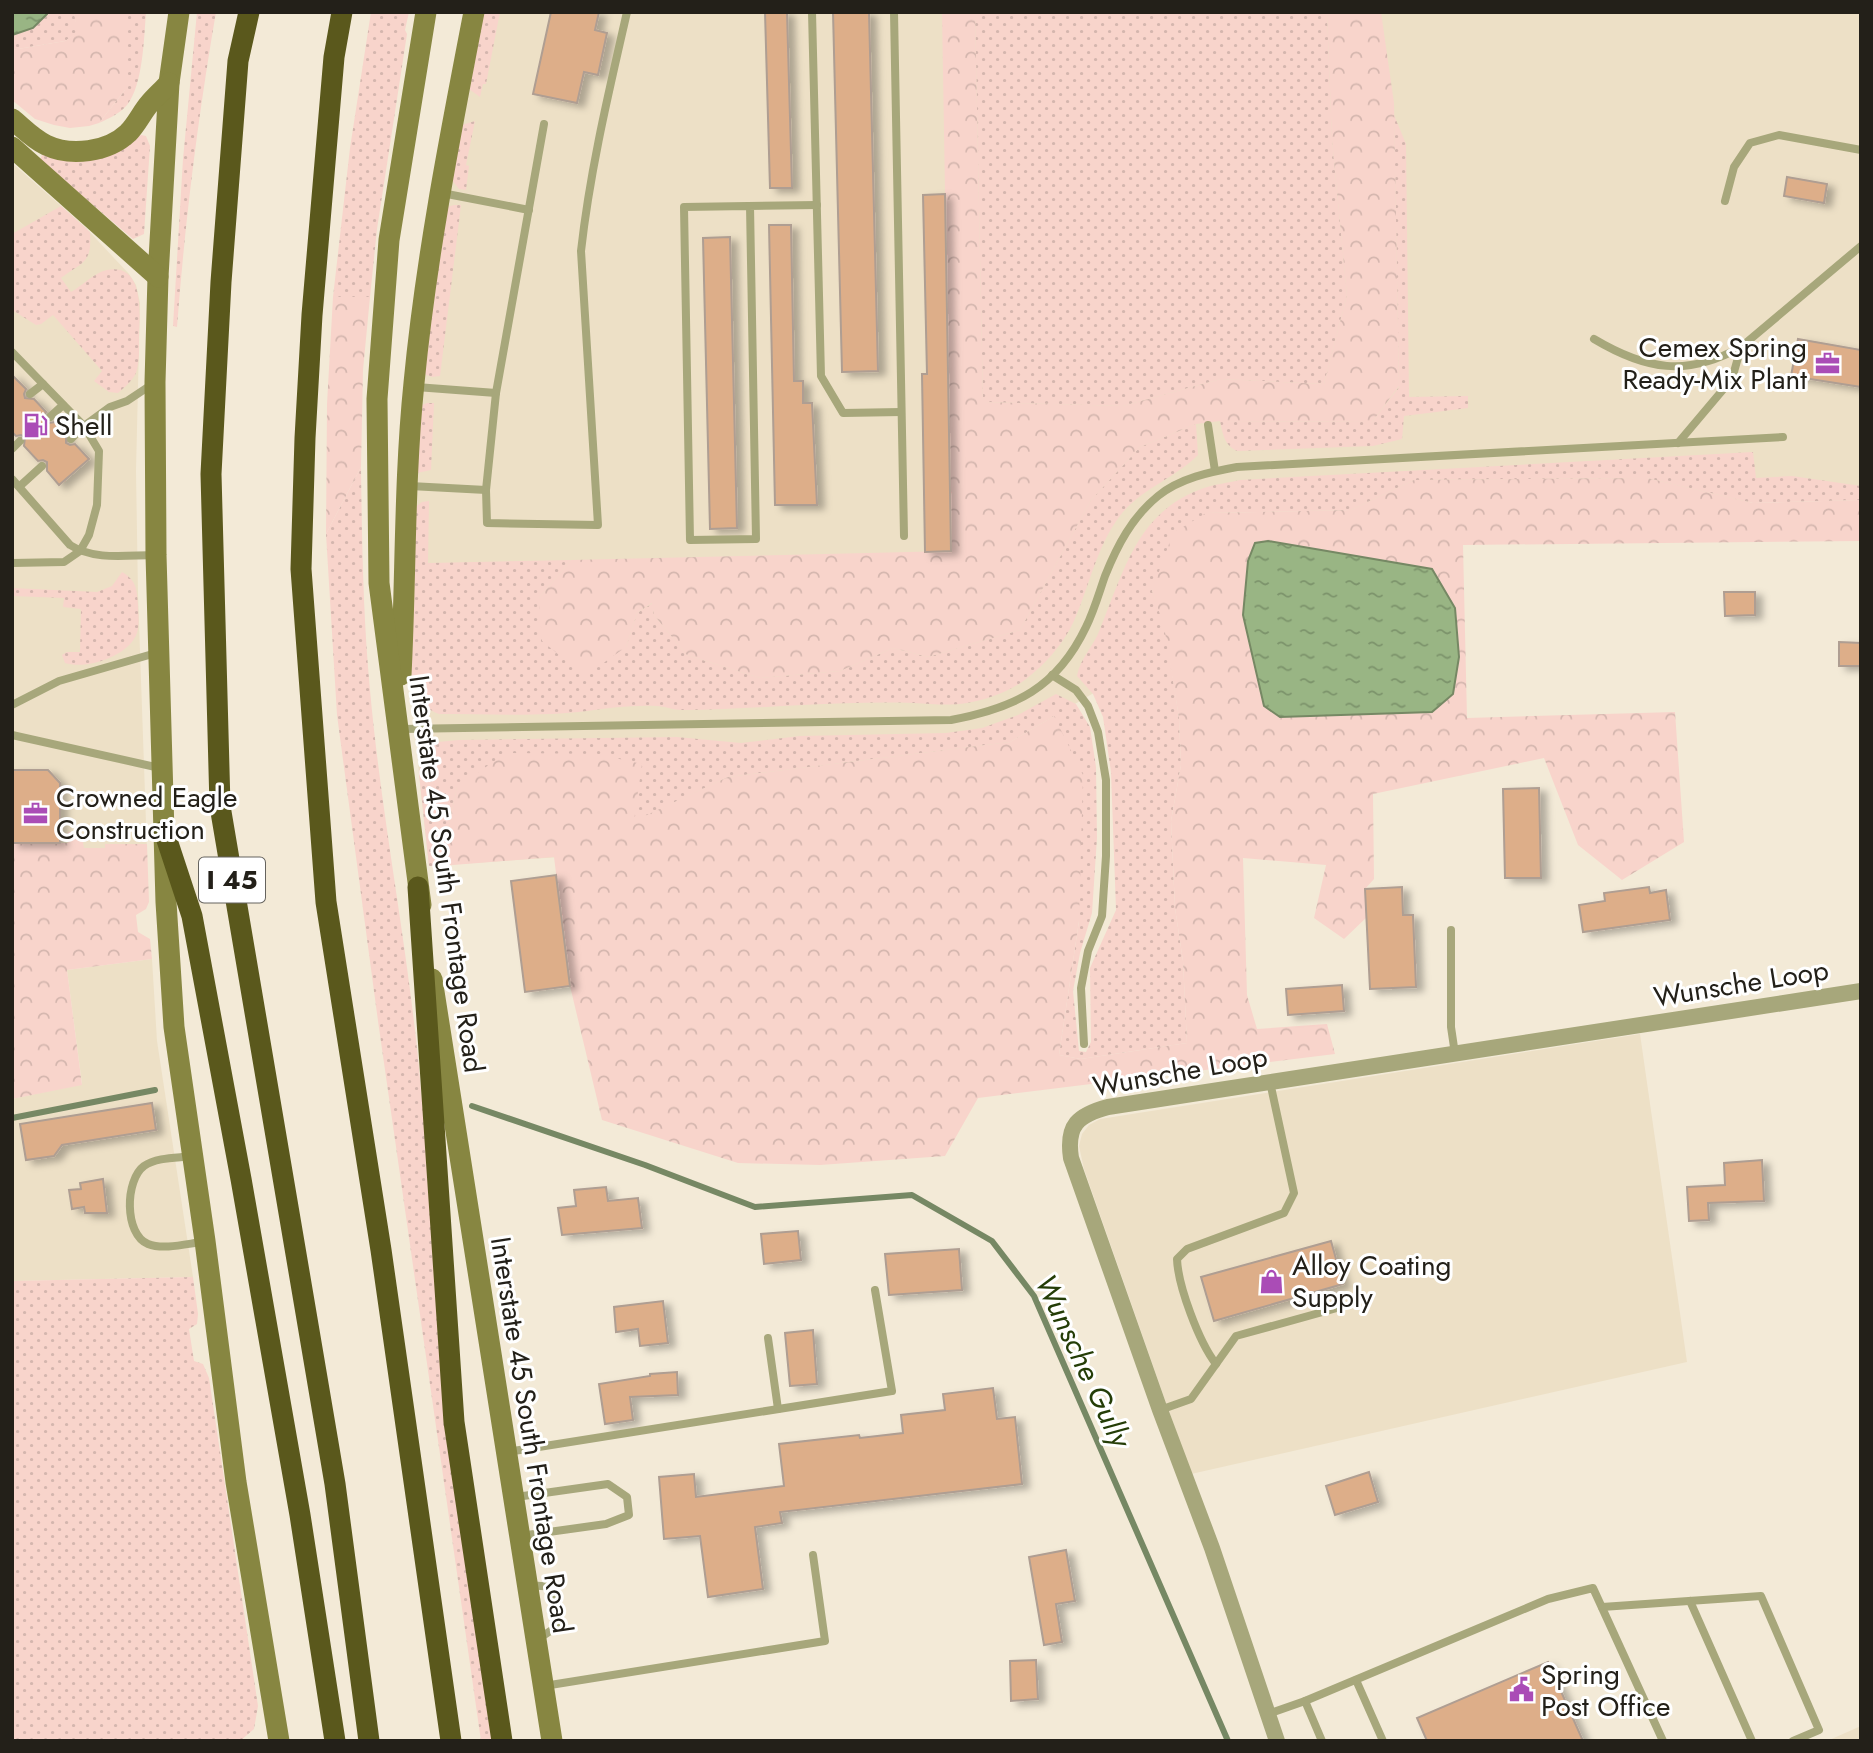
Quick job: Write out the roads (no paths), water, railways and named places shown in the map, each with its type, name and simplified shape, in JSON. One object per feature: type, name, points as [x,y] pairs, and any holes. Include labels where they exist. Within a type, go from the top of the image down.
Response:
[{"type":"highway","name":"I 45","points":[[249,12],[238,61],[221,282],[211,474],[220,806],[334,1484],[369,1741]]},
{"type":"highway","points":[[342,12],[334,57],[314,288],[301,569],[326,902],[382,1250],[451,1741]]},
{"type":"highway","points":[[164,831],[192,916],[227,1100],[298,1502],[335,1741]]},
{"type":"highway","points":[[418,887],[454,1422],[502,1741]]},
{"type":"main road","points":[[179,12],[169,83],[155,383],[156,555],[166,902],[174,1027],[236,1482],[279,1741]]},
{"type":"main road","name":"Interstate 45 South Frontage Road","points":[[426,12],[389,240],[377,399],[379,583],[418,887],[552,1741]]},
{"type":"main road","points":[[398,729],[413,386],[430,243],[474,12]]},
{"type":"main road","points":[[12,119],[49,147],[86,151],[117,142],[127,134],[169,83]]},
{"type":"main road","points":[[12,146],[158,277]]},
{"type":"street","name":"Wunsche Loop","points":[[1277,1741],[1212,1548],[1070,1158],[1071,1133],[1075,1124],[1082,1116],[1108,1107],[1861,991]]},
{"type":"lane","points":[[544,124],[496,393],[486,489],[487,523],[598,525],[581,251],[585,212],[599,138],[627,12]]},
{"type":"lane","points":[[813,12],[821,376],[843,413],[901,412]]},
{"type":"lane","points":[[894,12],[904,536]]},
{"type":"lane","points":[[1725,201],[1734,167],[1750,143],[1779,135],[1861,150]]},
{"type":"lane","points":[[439,192],[529,210]]},
{"type":"lane","points":[[750,206],[756,539],[690,540],[684,207],[750,206],[817,205]]},
{"type":"lane","points":[[1594,339],[1618,353],[1655,365],[1694,366],[1719,359],[1741,347],[1861,246]]},
{"type":"lane","points":[[1678,443],[1732,379],[1741,347]]},
{"type":"lane","points":[[12,352],[84,426],[99,451],[97,505],[89,535],[80,551],[64,562],[12,563]]},
{"type":"lane","points":[[12,370],[22,362]]},
{"type":"lane","points":[[71,439],[110,407],[127,401],[155,383]]},
{"type":"lane","points":[[30,394],[43,384]]},
{"type":"lane","points":[[413,386],[496,393]]},
{"type":"lane","points":[[50,417],[63,405]]},
{"type":"lane","points":[[1208,425],[1215,471]]},
{"type":"lane","points":[[398,729],[951,720],[988,713],[1020,700],[1065,662],[1087,625],[1114,553],[1142,512],[1159,495],[1197,475],[1237,467],[1783,438]]},
{"type":"lane","points":[[12,449],[20,441]]},
{"type":"lane","points":[[20,486],[42,466]]},
{"type":"lane","points":[[12,479],[70,545],[80,551],[92,556],[156,555]]},
{"type":"lane","points":[[407,486],[486,489]]},
{"type":"lane","points":[[12,705],[60,681],[159,653]]},
{"type":"lane","points":[[1052,675],[1076,690],[1088,706],[1098,732],[1106,780],[1106,856],[1102,916],[1088,951],[1081,988],[1084,1044]]},
{"type":"lane","points":[[12,735],[162,768]]},
{"type":"lane","points":[[1451,930],[1451,1027],[1455,1054]]},
{"type":"lane","points":[[1216,1364],[1206,1351],[1177,1274],[1177,1259],[1187,1249],[1284,1213],[1294,1193],[1270,1082]]},
{"type":"lane","points":[[192,1156],[145,1165],[135,1176],[131,1198],[132,1222],[138,1237],[150,1245],[205,1241]]},
{"type":"lane","points":[[507,1452],[892,1391],[875,1290]]},
{"type":"lane","points":[[1160,1410],[1191,1399],[1236,1336],[1336,1308]]},
{"type":"lane","points":[[768,1338],[778,1409]]},
{"type":"lane","points":[[514,1497],[608,1484],[627,1497],[629,1515],[606,1524],[520,1536]]},
{"type":"lane","points":[[544,1686],[825,1641],[813,1555]]},
{"type":"lane","points":[[1268,1714],[1548,1599],[1593,1588],[1663,1741]]},
{"type":"lane","points":[[1602,1607],[1761,1596],[1819,1730],[1793,1741]]},
{"type":"lane","points":[[1690,1601],[1752,1741]]},
{"type":"lane","points":[[1356,1680],[1383,1741]]},
{"type":"lane","points":[[1305,1701],[1322,1741]]},
{"type":"water","points":[[12,12],[47,14],[33,28],[12,35]]},
{"type":"water","points":[[1268,541],[1432,569],[1455,608],[1459,657],[1453,694],[1432,712],[1280,717],[1264,706],[1243,615],[1248,561],[1255,543]]},
{"type":"waterway","name":"Wunsche Gully","points":[[12,1118],[155,1090]]},
{"type":"waterway","name":"Wunsche Gully","points":[[472,1106],[645,1165],[755,1207],[912,1195],[992,1241],[1034,1296],[1228,1741]]},
{"type":"place","name":"Cemex Spring Ready-Mix Plant","points":[[1827,363]]},
{"type":"place","name":"Shell","points":[[35,425]]},
{"type":"place","name":"Crowned Eagle Construction","points":[[36,813]]},
{"type":"place","name":"Alloy Coating Supply","points":[[1272,1281]]},
{"type":"place","name":"Spring Post Office","points":[[1521,1690]]}]
